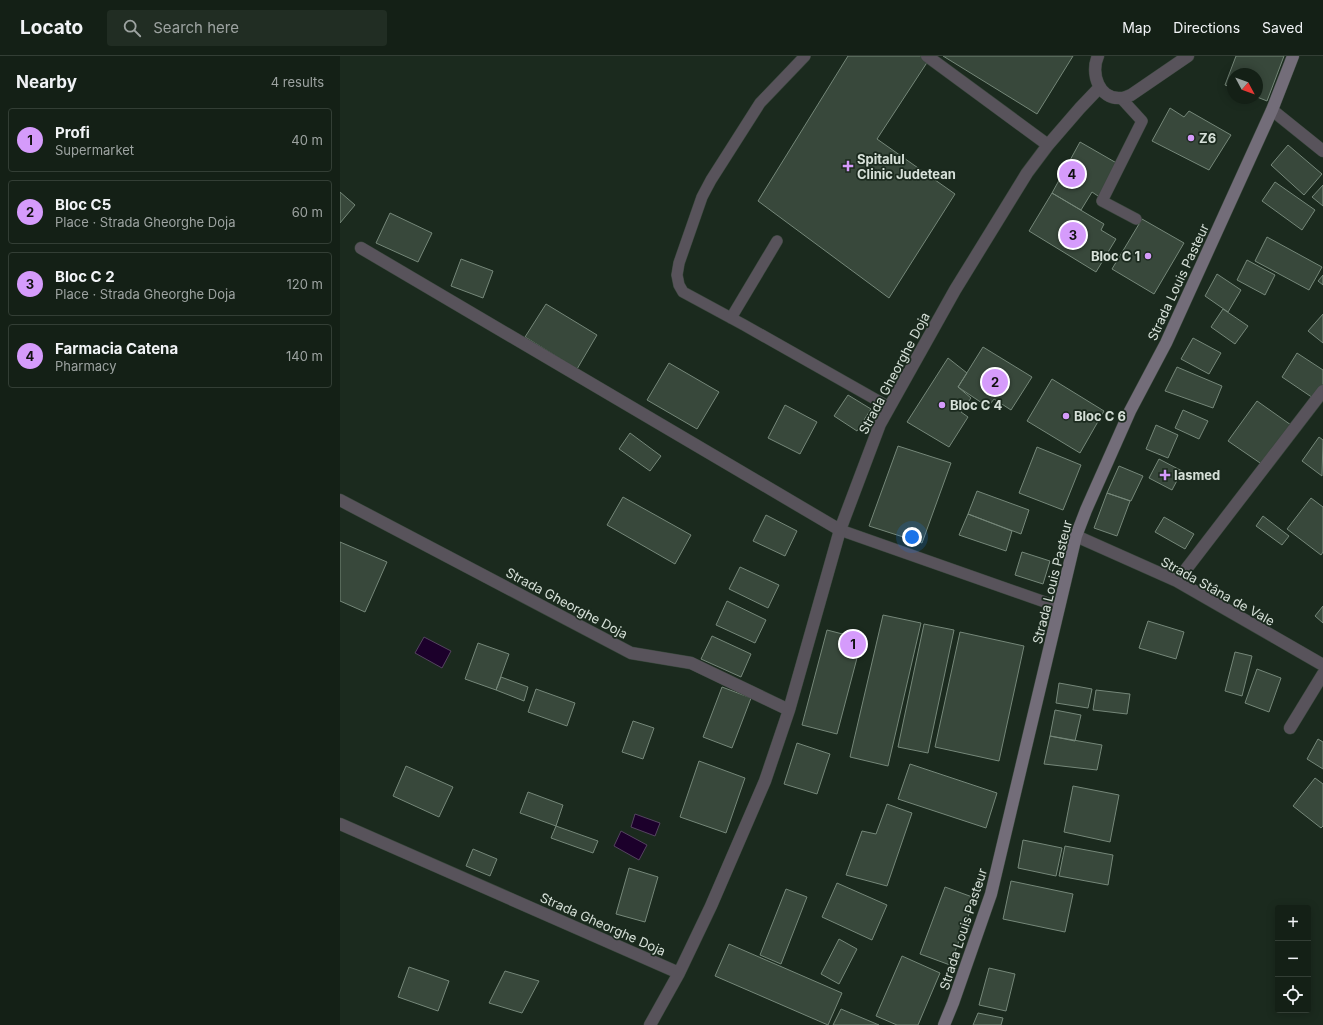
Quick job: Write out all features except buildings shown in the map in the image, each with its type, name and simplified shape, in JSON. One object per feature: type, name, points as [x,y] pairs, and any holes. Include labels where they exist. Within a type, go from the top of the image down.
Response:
[{"type":"main road","name":"Strada Louis Pasteur","points":[[944,1025],[991,894],[1076,536],[1130,411],[1166,343],[1272,110],[1293,56]]},
{"type":"street","points":[[927,56],[1048,145]]},
{"type":"street","points":[[1094,58],[1096,79],[1100,87],[1113,97],[1121,98],[1131,96],[1188,56]]},
{"type":"street","name":"Strada Gheorghe Doja","points":[[650,1025],[680,973],[711,906],[765,781],[789,710],[840,530],[880,424],[958,283],[1027,173],[1048,145],[1100,87]]},
{"type":"street","points":[[1272,110],[1323,151]]},
{"type":"street","points":[[360,248],[840,530]]},
{"type":"street","points":[[1177,581],[1323,391]]},
{"type":"street","name":"Strada Gheorghe Doja","points":[[340,500],[631,653],[691,663],[789,710]]},
{"type":"street","name":"Strada Stâna de Vale","points":[[1076,536],[1177,581],[1323,666]]},
{"type":"street","points":[[1290,728],[1323,674]]},
{"type":"street","name":"Strada Gheorghe Doja","points":[[340,824],[680,973]]},
{"type":"lane","points":[[805,56],[760,103],[711,180],[702,197],[679,263],[677,275],[679,285],[683,292],[889,407]]},
{"type":"lane","points":[[1121,98],[1142,122],[1102,201],[1136,219]]},
{"type":"lane","points":[[731,318],[777,241]]},
{"type":"lane","points":[[840,530],[1059,607]]},
{"type":"shaded area","points":[[424,637],[451,651],[442,668],[415,653]]},
{"type":"shaded area","points":[[635,814],[660,823],[655,836],[631,827]]},
{"type":"shaded area","points":[[621,831],[647,845],[639,860],[614,846]]},
{"type":"place","name":"Z6","points":[[1191,138]]},
{"type":"place","name":"Spitalul Clinic Judetean","points":[[848,166]]},
{"type":"place","name":"Farmacia Catena","points":[[1072,174]]},
{"type":"place","name":"Bloc C 2","points":[[1073,235]]},
{"type":"place","name":"Bloc C 1","points":[[1148,256]]},
{"type":"place","name":"Bloc C5","points":[[995,382]]},
{"type":"place","name":"Bloc C 4","points":[[942,405]]},
{"type":"place","name":"Bloc C 6","points":[[1066,416]]},
{"type":"place","name":"Iasmed","points":[[1165,475]]},
{"type":"place","name":"Profi","points":[[853,644]]}]
